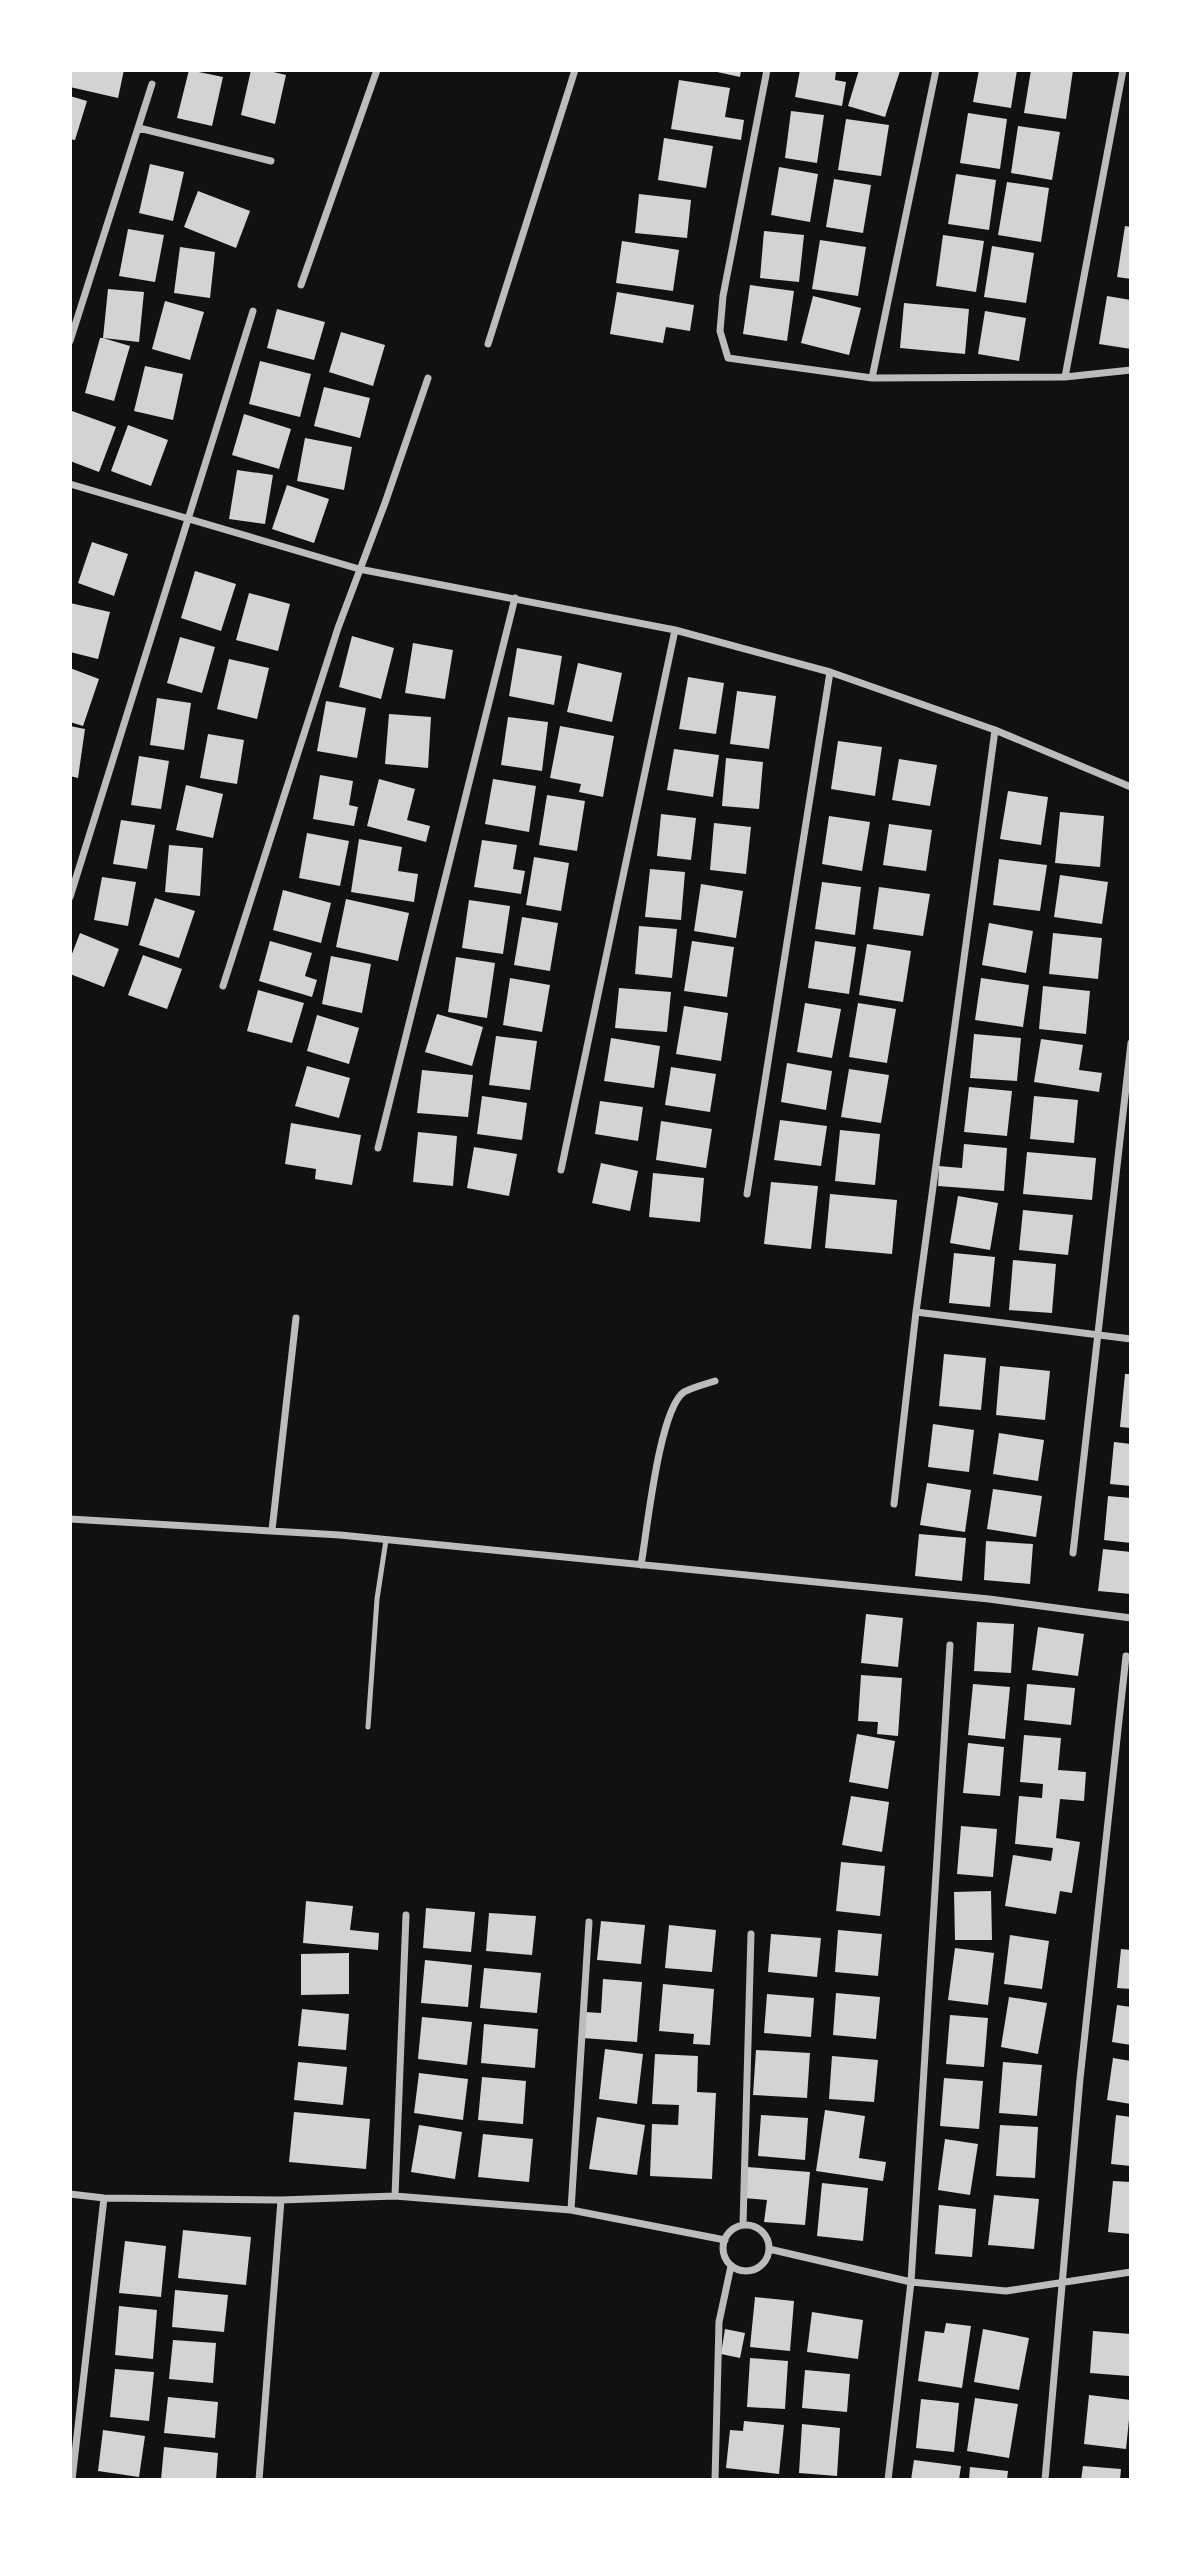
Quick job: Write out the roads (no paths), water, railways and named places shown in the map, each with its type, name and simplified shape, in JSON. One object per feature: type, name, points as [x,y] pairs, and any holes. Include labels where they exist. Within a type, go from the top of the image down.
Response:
[{"type":"street","points":[[301,285],[377,70]]},
{"type":"street","points":[[488,344],[575,70]]},
{"type":"street","points":[[767,70],[723,296],[720,331],[728,358],[872,378],[1065,377],[1131,370]]},
{"type":"street","points":[[872,378],[936,70]]},
{"type":"street","points":[[1065,377],[1123,70]]},
{"type":"street","points":[[70,341],[152,84]]},
{"type":"street","points":[[139,128],[271,161]]},
{"type":"street","points":[[70,897],[253,311]]},
{"type":"street","points":[[223,986],[338,628],[428,378]]},
{"type":"street","points":[[70,484],[359,569],[675,630],[830,672],[995,730],[1131,786]]},
{"type":"street","points":[[378,1148],[515,598]]},
{"type":"street","points":[[561,1170],[675,630]]},
{"type":"street","points":[[747,1194],[830,672]]},
{"type":"street","points":[[894,1504],[916,1312],[995,730]]},
{"type":"street","points":[[1073,1553],[1131,1043]]},
{"type":"street","points":[[916,1312],[1131,1339]]},
{"type":"street","points":[[272,1530],[296,1318]]},
{"type":"street","points":[[641,1565],[662,1442],[671,1407],[684,1392],[715,1381]]},
{"type":"street","points":[[70,1520],[272,1530],[386,1540],[989,1600],[1131,1618]]},
{"type":"street","points":[[888,2480],[911,2282],[950,1645]]},
{"type":"street","points":[[1045,2480],[1080,2079],[1126,1656]]},
{"type":"street","points":[[395,2196],[406,1915]]},
{"type":"street","points":[[571,2210],[589,1922]]},
{"type":"street","points":[[743,2225],[751,1934]]},
{"type":"street","points":[[70,2194],[104,2198],[281,2200],[395,2196],[571,2210],[724,2240]]},
{"type":"street","points":[[72,2480],[104,2198]]},
{"type":"street","points":[[259,2480],[281,2200]]},
{"type":"street","points":[[749,2225],[761,2231],[769,2249],[758,2267],[745,2271],[731,2266],[724,2254],[724,2240],[732,2230],[749,2225]]},
{"type":"street","points":[[769,2249],[911,2282],[1006,2291],[1131,2272]]},
{"type":"street","points":[[715,2480],[719,2322],[731,2266]]},
{"type":"lane","points":[[368,1727],[377,1599],[386,1540]]}]
